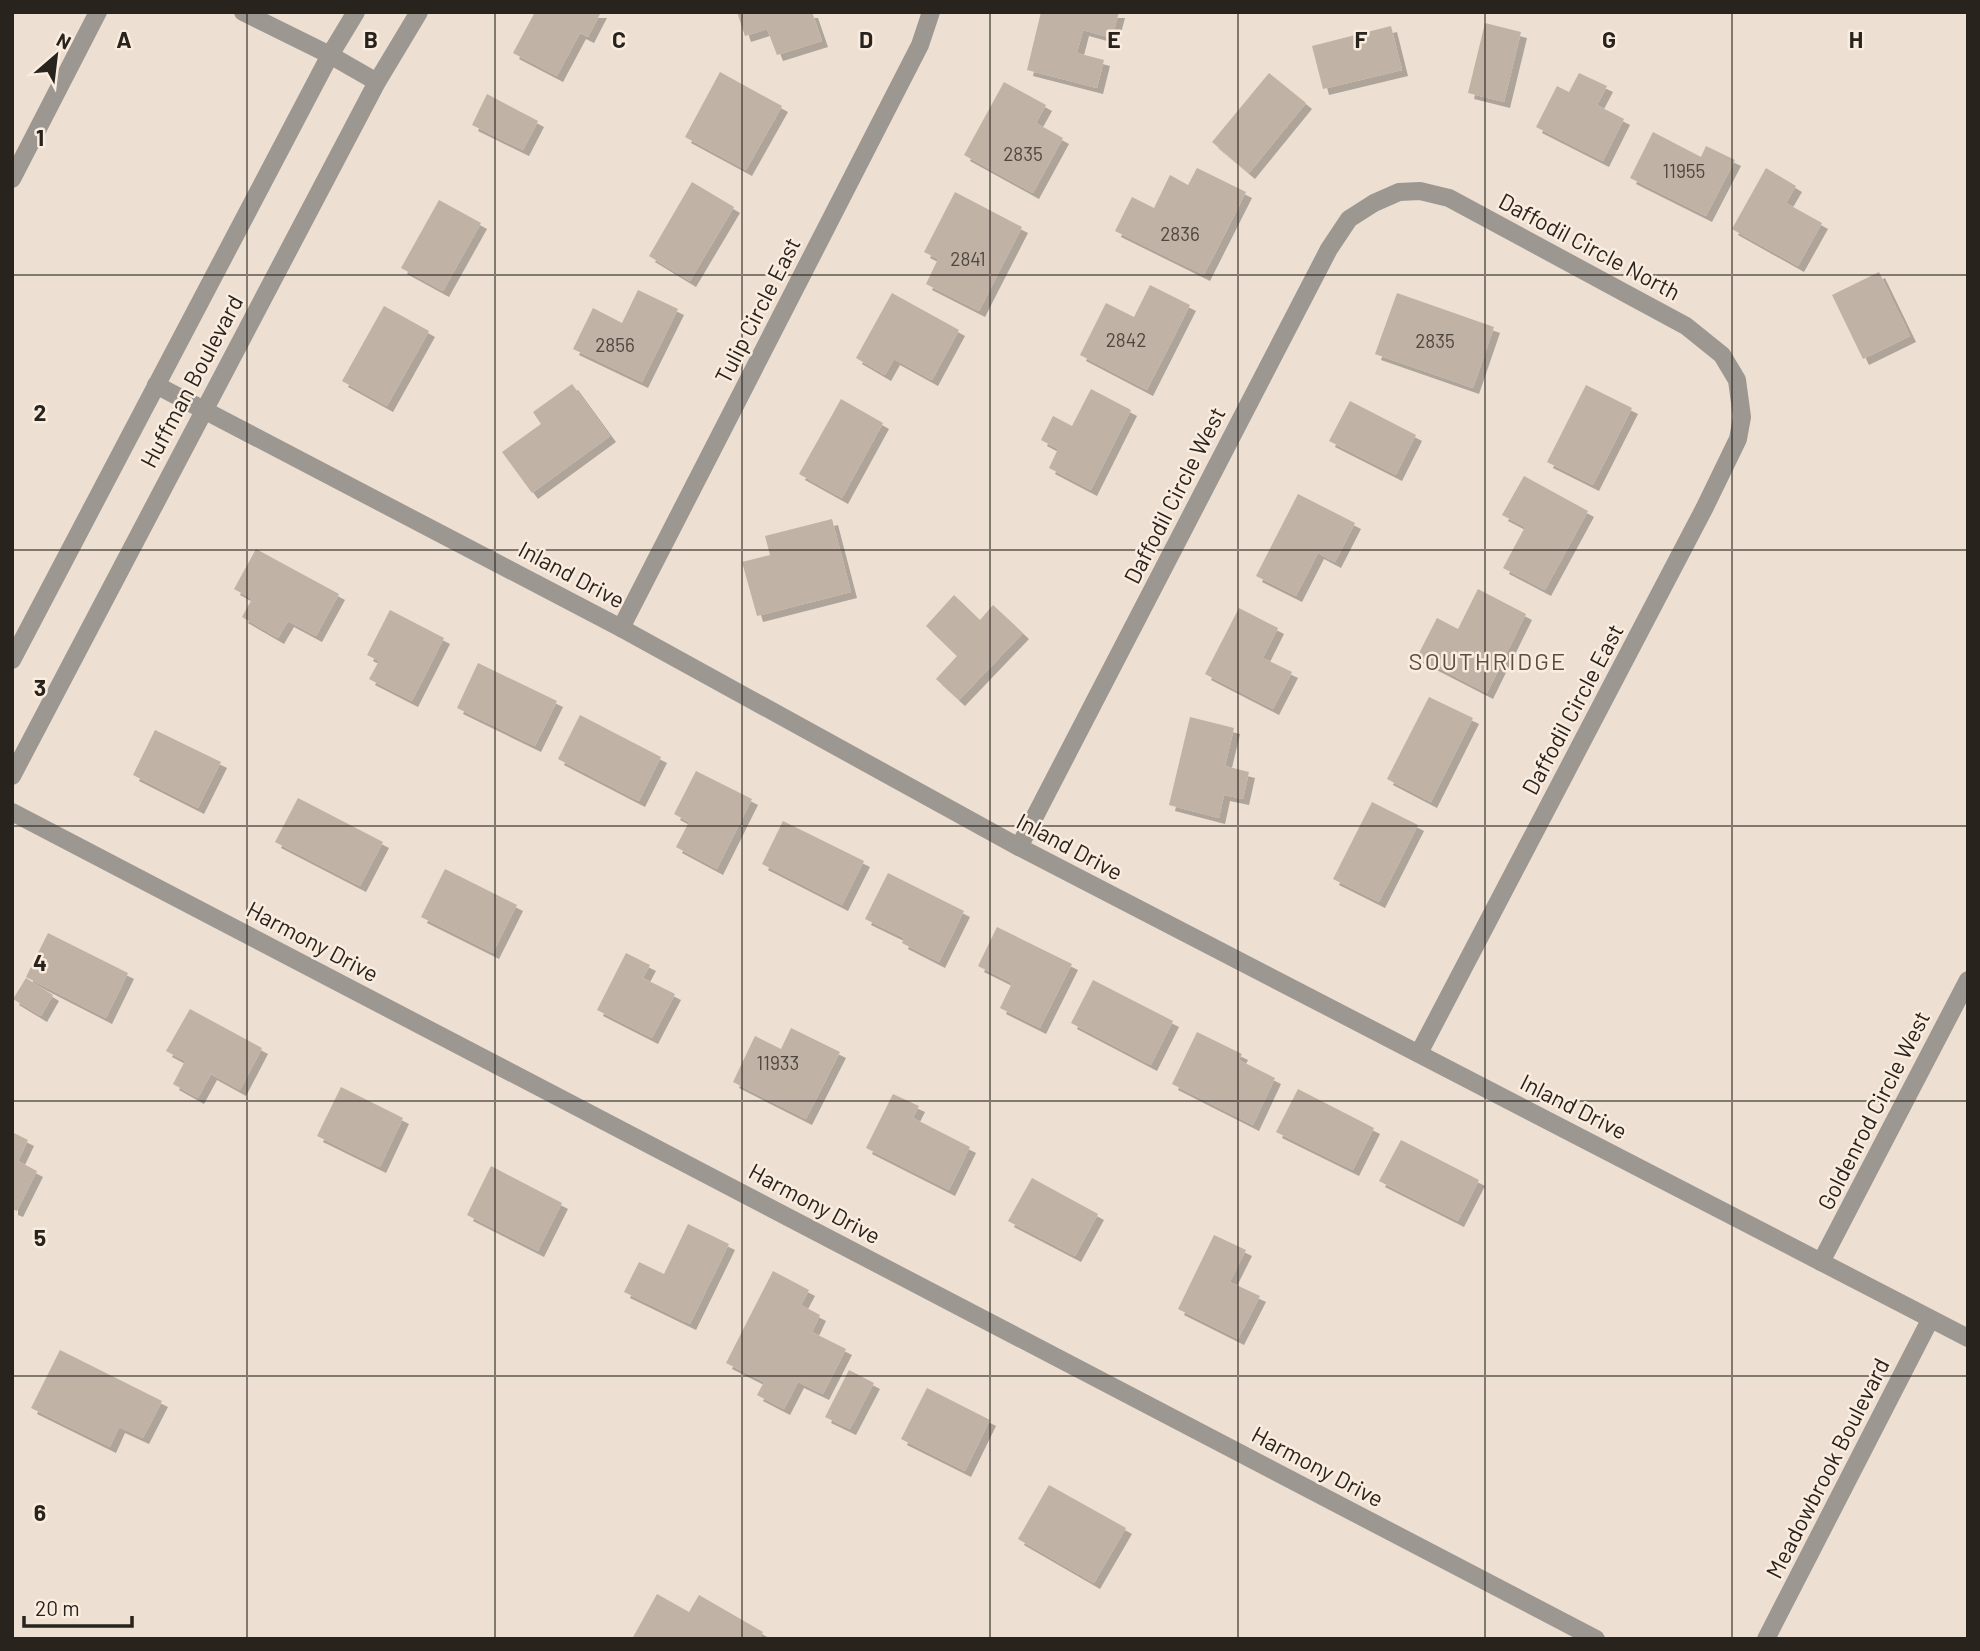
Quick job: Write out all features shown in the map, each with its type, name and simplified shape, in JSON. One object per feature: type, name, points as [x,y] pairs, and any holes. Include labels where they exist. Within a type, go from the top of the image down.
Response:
[{"type":"street","points":[[12,179],[98,12]]},
{"type":"street","points":[[243,12],[330,55],[377,82]]},
{"type":"street","name":"Huffman Boulevard","points":[[12,660],[330,55],[356,12]]},
{"type":"street","name":"Huffman Boulevard","points":[[12,776],[377,82],[419,12]]},
{"type":"street","name":"Tulip Circle East","points":[[621,628],[920,45],[931,12]]},
{"type":"street","name":"Daffodil Circle North","points":[[1399,192],[1420,191],[1449,198],[1686,326],[1722,355],[1737,380]]},
{"type":"street","name":"Daffodil Circle West","points":[[1019,847],[1329,249],[1349,219],[1374,202],[1399,192]]},
{"type":"street","name":"Daffodil Circle East","points":[[1419,1053],[1706,507],[1738,439],[1742,417],[1737,380]]},
{"type":"street","name":"Inland Drive","points":[[156,385],[621,628],[1019,847],[1968,1338]]},
{"type":"street","name":"Harmony Drive","points":[[12,812],[1596,1639]]},
{"type":"street","name":"Goldenrod Circle West","points":[[1821,1262],[1968,980]]},
{"type":"street","name":"Meadowbrook Boulevard","points":[[1766,1639],[1930,1320]]},
{"type":"building","points":[[535,12],[601,12],[588,37],[580,33],[557,76],[513,53]]},
{"type":"building","points":[[737,12],[812,12],[822,41],[777,55],[767,29],[745,36]]},
{"type":"building","points":[[1041,12],[1119,12],[1112,38],[1083,30],[1077,53],[1104,60],[1097,88],[1027,70]]},
{"type":"building","points":[[1485,23],[1521,32],[1504,102],[1468,93]]},
{"type":"building","points":[[1391,26],[1402,70],[1323,89],[1312,46]]},
{"type":"building","points":[[720,72],[782,106],[746,170],[685,137]]},
{"type":"building","points":[[1269,73],[1306,103],[1249,173],[1212,142]]},
{"type":"building","points":[[1579,73],[1607,86],[1597,105],[1624,119],[1603,161],[1536,127],[1557,86],[1569,92]]},
{"type":"building","points":[[1004,82],[1046,105],[1036,123],[1063,138],[1033,193],[964,155]]},
{"type":"building","points":[[487,94],[538,121],[523,150],[472,125]]},
{"type":"building","points":[[1653,132],[1701,157],[1706,146],[1735,160],[1706,216],[1630,178]]},
{"type":"building","points":[[1197,168],[1246,192],[1204,275],[1115,231],[1132,197],[1154,208],[1170,175],[1188,185]]},
{"type":"building","points":[[1766,168],[1796,186],[1786,203],[1822,223],[1798,266],[1732,229]]},
{"type":"building","points":[[692,182],[734,207],[690,281],[649,256]]},
{"type":"building","points":[[955,192],[1022,227],[979,311],[926,284],[938,259],[924,252]]},
{"type":"building","points":[[439,200],[481,223],[443,291],[401,268]]},
{"type":"building","points":[[1879,272],[1910,336],[1863,359],[1832,295]]},
{"type":"building","points":[[1150,285],[1190,305],[1147,390],[1080,355],[1106,303],[1134,317]]},
{"type":"building","points":[[638,290],[678,309],[642,382],[573,349],[593,308],[622,323]]},
{"type":"building","points":[[892,293],[959,330],[932,380],[894,359],[885,375],[856,358]]},
{"type":"building","points":[[1397,293],[1494,327],[1473,388],[1375,354]]},
{"type":"building","points":[[384,306],[429,331],[387,406],[342,381]]},
{"type":"building","points":[[572,384],[610,436],[532,493],[502,452],[541,424],[533,412]]},
{"type":"building","points":[[1586,385],[1632,408],[1593,485],[1547,462]]},
{"type":"building","points":[[1091,389],[1131,410],[1091,490],[1049,468],[1058,449],[1041,440],[1053,416],[1072,426]]},
{"type":"building","points":[[841,399],[883,423],[842,498],[799,474]]},
{"type":"building","points":[[1350,401],[1416,435],[1396,475],[1329,441]]},
{"type":"building","points":[[1524,476],[1588,511],[1545,590],[1503,568],[1525,527],[1502,515]]},
{"type":"building","points":[[1298,494],[1355,523],[1335,562],[1318,553],[1296,596],[1256,576]]},
{"type":"building","points":[[832,519],[851,592],[757,616],[742,562],[770,555],[765,536]]},
{"type":"building","points":[[256,549],[339,594],[316,636],[288,621],[278,638],[242,617],[252,599],[234,589]]},
{"type":"building","points":[[1478,589],[1526,614],[1487,693],[1417,657],[1437,618],[1458,629]]},
{"type":"building","points":[[954,595],[980,620],[993,605],[1023,633],[959,700],[936,679],[957,656],[926,626]]},
{"type":"building","points":[[1239,608],[1278,628],[1263,658],[1292,672],[1273,709],[1205,674]]},
{"type":"building","points":[[390,610],[444,638],[412,701],[369,679],[379,661],[367,655]]},
{"type":"building","points":[[478,663],[557,701],[535,746],[457,708]]},
{"type":"building","points":[[1429,697],[1473,718],[1431,802],[1387,779]]},
{"type":"building","points":[[580,715],[661,757],[639,801],[558,759]]},
{"type":"building","points":[[1190,717],[1234,728],[1225,766],[1249,772],[1243,799],[1224,795],[1219,818],[1169,805]]},
{"type":"building","points":[[155,730],[221,762],[198,808],[133,775]]},
{"type":"building","points":[[696,771],[752,799],[717,869],[676,847],[689,822],[674,814]]},
{"type":"building","points":[[298,798],[383,842],[360,886],[275,842]]},
{"type":"building","points":[[1372,802],[1418,825],[1379,902],[1333,879]]},
{"type":"building","points":[[783,821],[864,861],[842,905],[762,864]]},
{"type":"building","points":[[445,869],[517,905],[493,953],[421,917]]},
{"type":"building","points":[[888,873],[964,911],[939,962],[902,943],[904,938],[865,919]]},
{"type":"building","points":[[997,927],[1072,964],[1040,1028],[1000,1008],[1012,983],[978,966]]},
{"type":"building","points":[[48,933],[128,973],[106,1018],[26,977]]},
{"type":"building","points":[[626,953],[650,965],[643,978],[675,994],[652,1038],[597,1010]]},
{"type":"building","points":[[26,978],[53,995],[41,1016],[13,999]]},
{"type":"building","points":[[1093,980],[1173,1021],[1151,1065],[1071,1023]]},
{"type":"building","points":[[190,1009],[262,1048],[240,1090],[211,1074],[198,1098],[173,1084],[185,1061],[166,1051]]},
{"type":"building","points":[[791,1028],[840,1052],[806,1119],[733,1082],[755,1036],[781,1049]]},
{"type":"building","points":[[1197,1032],[1242,1054],[1239,1060],[1275,1078],[1253,1125],[1172,1084]]},
{"type":"building","points":[[341,1087],[403,1118],[380,1167],[317,1136]]},
{"type":"building","points":[[1298,1089],[1374,1128],[1353,1170],[1276,1132]]},
{"type":"building","points":[[893,1094],[919,1106],[913,1118],[970,1147],[949,1190],[866,1148]]},
{"type":"building","points":[[12,1132],[28,1140],[18,1161],[37,1171],[17,1211],[12,1209]]},
{"type":"building","points":[[1401,1140],[1479,1180],[1458,1221],[1379,1181]]},
{"type":"building","points":[[491,1166],[562,1203],[538,1251],[467,1215]]},
{"type":"building","points":[[1032,1178],[1098,1214],[1075,1256],[1008,1221]]},
{"type":"building","points":[[688,1224],[729,1244],[690,1324],[624,1292],[639,1262],[664,1274]]},
{"type":"building","points":[[1214,1235],[1246,1250],[1230,1282],[1260,1296],[1238,1339],[1178,1309]]},
{"type":"building","points":[[773,1271],[809,1290],[801,1305],[820,1315],[812,1332],[846,1349],[823,1394],[798,1382],[784,1409],[757,1395],[764,1382],[726,1363]]},
{"type":"building","points":[[60,1350],[162,1401],[143,1438],[119,1427],[110,1447],[31,1408]]},
{"type":"building","points":[[849,1370],[874,1383],[850,1429],[825,1417]]},
{"type":"building","points":[[927,1388],[990,1420],[965,1471],[901,1439]]},
{"type":"building","points":[[1049,1485],[1126,1528],[1094,1583],[1018,1539]]},
{"type":"building","points":[[657,1594],[689,1612],[699,1595],[763,1632],[759,1639],[632,1639]]},
{"type":"district","name":"SOUTHRIDGE","points":[[1488,660]]}]
